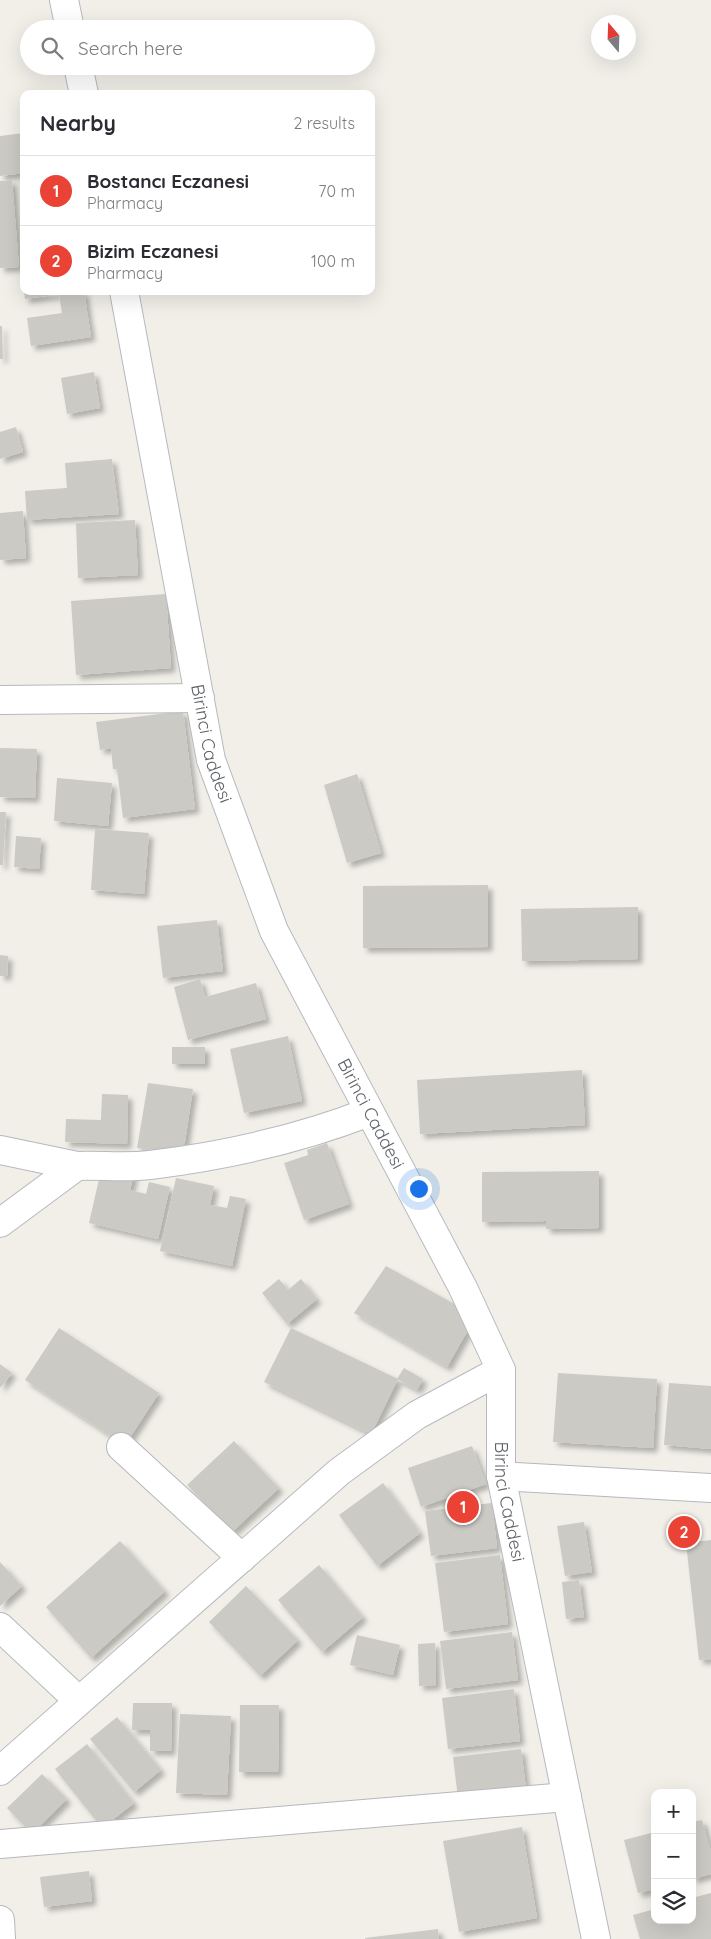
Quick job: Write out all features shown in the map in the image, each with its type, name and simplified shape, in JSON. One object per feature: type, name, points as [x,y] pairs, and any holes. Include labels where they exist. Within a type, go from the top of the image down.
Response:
[{"type":"street","points":[[64,0],[68,20]]},
{"type":"street","points":[[80,75],[83,90]]},
{"type":"street","name":"Birinci Caddesi","points":[[125,295],[211,760],[274,932],[463,1288],[501,1370],[501,1476],[596,1939]]},
{"type":"street","points":[[0,700],[200,698]]},
{"type":"street","points":[[0,1150],[77,1166],[149,1165],[237,1150],[334,1126],[369,1112]]},
{"type":"street","points":[[0,1223],[77,1166]]},
{"type":"street","points":[[0,1771],[339,1472],[417,1415],[501,1370]]},
{"type":"street","points":[[121,1447],[242,1558]]},
{"type":"street","points":[[501,1476],[711,1488]]},
{"type":"street","points":[[0,1628],[79,1701]]},
{"type":"street","points":[[0,1844],[567,1797]]},
{"type":"street","points":[[0,1920],[1,1939]]},
{"type":"building","points":[[20,134],[20,174],[0,176],[0,136]]},
{"type":"building","points":[[12,180],[19,267],[0,268],[0,181]]},
{"type":"building","points":[[24,295],[52,295],[25,299]]},
{"type":"building","points":[[59,295],[85,295],[91,337],[31,346],[27,318],[62,313]]},
{"type":"building","points":[[0,326],[2,326],[3,359],[0,359]]},
{"type":"building","points":[[94,372],[100,408],[67,414],[61,378]]},
{"type":"building","points":[[16,427],[23,452],[0,459],[0,432]]},
{"type":"building","points":[[112,459],[119,514],[27,520],[25,491],[67,488],[65,463]]},
{"type":"building","points":[[23,511],[26,558],[0,560],[0,513]]},
{"type":"building","points":[[135,520],[138,575],[78,578],[76,523]]},
{"type":"building","points":[[166,594],[171,668],[76,675],[71,601]]},
{"type":"building","points":[[183,711],[195,809],[123,818],[117,769],[113,769],[111,748],[100,750],[96,722]]},
{"type":"building","points":[[0,748],[37,749],[35,798],[0,797]]},
{"type":"building","points":[[357,774],[381,853],[347,863],[324,785]]},
{"type":"building","points":[[57,778],[112,783],[108,826],[54,821]]},
{"type":"building","points":[[0,812],[6,812],[3,865],[0,865]]},
{"type":"building","points":[[95,829],[149,833],[144,894],[91,890]]},
{"type":"building","points":[[16,836],[41,838],[39,869],[14,867]]},
{"type":"building","points":[[488,885],[488,947],[363,948],[363,886]]},
{"type":"building","points":[[638,907],[638,959],[522,961],[521,909]]},
{"type":"building","points":[[217,920],[223,971],[163,978],[157,926]]},
{"type":"building","points":[[0,955],[8,956],[7,976],[0,976]]},
{"type":"building","points":[[200,979],[205,997],[256,983],[266,1019],[188,1040],[174,987]]},
{"type":"building","points":[[288,1036],[302,1101],[244,1113],[230,1049]]},
{"type":"building","points":[[172,1047],[205,1047],[205,1064],[172,1064]]},
{"type":"building","points":[[582,1070],[585,1125],[420,1134],[417,1080]]},
{"type":"building","points":[[148,1083],[193,1089],[183,1155],[137,1148]]},
{"type":"building","points":[[102,1094],[128,1095],[127,1144],[65,1142],[66,1119],[101,1120]]},
{"type":"building","points":[[327,1143],[349,1204],[304,1220],[284,1163],[308,1155],[307,1150]]},
{"type":"building","points":[[102,1166],[134,1174],[130,1190],[146,1194],[149,1182],[170,1187],[158,1239],[89,1223]]},
{"type":"building","points":[[599,1171],[599,1228],[546,1229],[546,1221],[482,1222],[482,1172]]},
{"type":"building","points":[[176,1178],[214,1186],[210,1205],[227,1208],[230,1196],[246,1199],[232,1266],[160,1251]]},
{"type":"building","points":[[386,1266],[476,1316],[447,1367],[354,1313]]},
{"type":"building","points":[[279,1279],[288,1290],[301,1279],[317,1299],[287,1324],[262,1293]]},
{"type":"building","points":[[59,1328],[159,1393],[125,1445],[25,1380]]},
{"type":"building","points":[[291,1328],[398,1379],[371,1434],[264,1382]]},
{"type":"building","points":[[0,1364],[12,1373],[0,1388]]},
{"type":"building","points":[[404,1368],[423,1379],[417,1390],[397,1379]]},
{"type":"building","points":[[558,1373],[657,1379],[653,1448],[553,1442]]},
{"type":"building","points":[[669,1383],[711,1386],[711,1449],[664,1445]]},
{"type":"building","points":[[234,1441],[279,1488],[232,1532],[187,1485]]},
{"type":"building","points":[[472,1446],[486,1484],[421,1507],[408,1468]]},
{"type":"building","points":[[383,1483],[420,1533],[377,1566],[339,1515]]},
{"type":"building","points":[[492,1503],[497,1548],[431,1556],[425,1511]]},
{"type":"building","points":[[584,1522],[592,1572],[565,1576],[557,1526]]},
{"type":"building","points":[[711,1540],[711,1659],[699,1660],[686,1543]]},
{"type":"building","points":[[120,1541],[165,1591],[91,1658],[46,1607]]},
{"type":"building","points":[[500,1555],[508,1624],[444,1632],[435,1563]]},
{"type":"building","points":[[0,1562],[22,1586],[0,1606]]},
{"type":"building","points":[[319,1565],[363,1617],[322,1652],[278,1600]]},
{"type":"building","points":[[579,1580],[584,1617],[566,1619],[562,1582]]},
{"type":"building","points":[[246,1586],[298,1640],[260,1676],[209,1622]]},
{"type":"building","points":[[512,1632],[518,1680],[446,1689],[440,1641]]},
{"type":"building","points":[[357,1635],[400,1645],[393,1675],[350,1665]]},
{"type":"building","points":[[435,1643],[436,1685],[419,1686],[418,1644]]},
{"type":"building","points":[[514,1689],[520,1741],[448,1749],[442,1698]]},
{"type":"building","points":[[133,1703],[172,1703],[171,1751],[150,1751],[150,1730],[132,1730]]},
{"type":"building","points":[[240,1705],[279,1705],[278,1772],[239,1772]]},
{"type":"building","points":[[180,1714],[231,1716],[227,1795],[176,1793]]},
{"type":"building","points":[[117,1717],[161,1770],[134,1792],[90,1739]]},
{"type":"building","points":[[87,1744],[134,1803],[102,1828],[55,1769]]},
{"type":"building","points":[[521,1749],[526,1789],[458,1798],[453,1757]]},
{"type":"building","points":[[42,1774],[67,1799],[32,1834],[7,1808]]},
{"type":"building","points":[[702,1820],[711,1852],[711,1874],[696,1878],[696,1834],[696,1821]]},
{"type":"building","points":[[522,1827],[537,1918],[459,1932],[443,1841]]},
{"type":"building","points":[[651,1833],[651,1890],[638,1893],[624,1840]]},
{"type":"building","points":[[89,1871],[92,1901],[44,1907],[40,1877]]},
{"type":"building","points":[[711,1893],[711,1939],[640,1939],[633,1915],[651,1910],[651,1924],[696,1924],[696,1897]]},
{"type":"building","points":[[438,1929],[439,1939],[365,1939],[365,1938]]},
{"type":"place","name":"Bostancı Eczanesi","points":[[463,1507]]},
{"type":"place","name":"Bizim Eczanesi","points":[[684,1532]]}]
